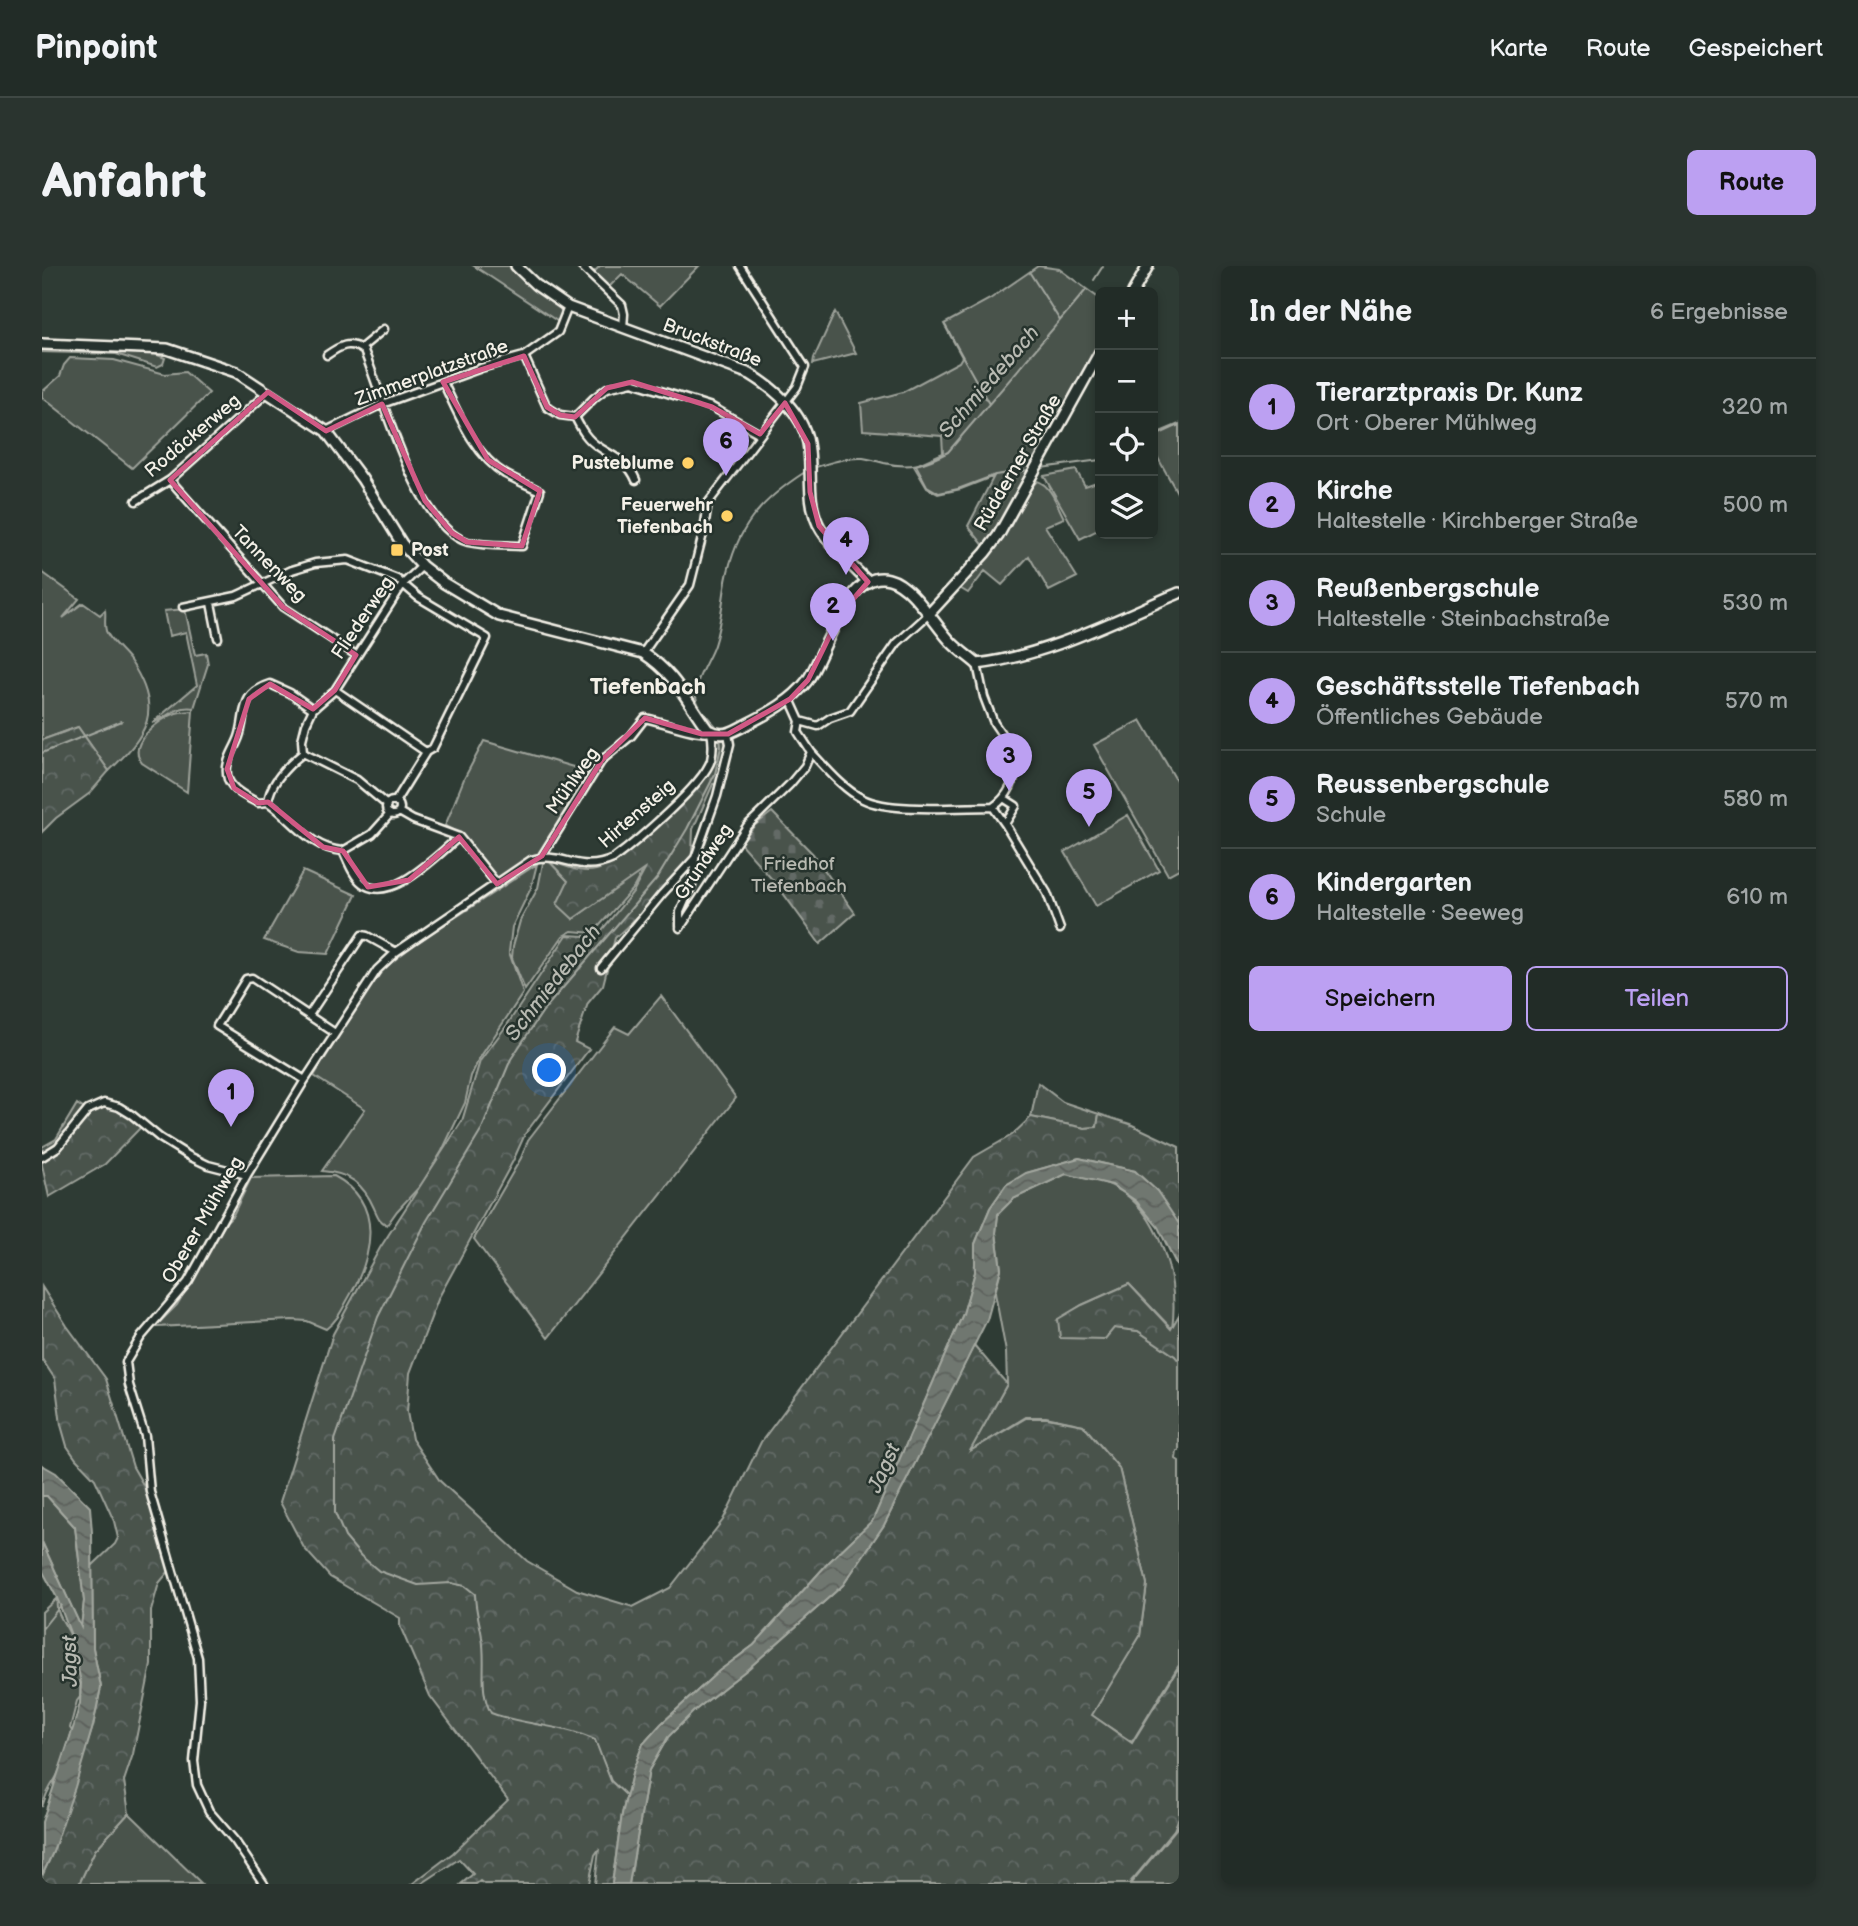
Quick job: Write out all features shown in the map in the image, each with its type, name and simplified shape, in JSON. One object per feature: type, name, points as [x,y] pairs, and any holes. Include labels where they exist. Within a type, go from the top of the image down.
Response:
[{"type":"main road","name":"Bruckstraße","points":[[516,266],[536,285],[568,307],[750,374],[771,386],[796,416],[804,432],[808,444],[813,510],[819,526],[867,582]]},
{"type":"main road","points":[[1136,287],[1148,266]]},
{"type":"main road","points":[[42,344],[167,349],[236,372],[326,431],[362,479],[402,544],[422,566],[447,585],[499,616],[643,653],[673,677],[699,719],[720,734],[790,699],[807,680],[853,594],[867,582],[887,578],[899,583],[914,596],[953,645],[977,664],[1036,652],[1179,593]]},
{"type":"main road","name":"Rüdderner Straße","points":[[928,615],[998,536],[1095,361]]},
{"type":"street","points":[[581,266],[622,305],[623,328]]},
{"type":"street","name":"Bruckstraße","points":[[740,266],[805,367],[797,387],[785,403]]},
{"type":"street","name":"Zimmerplatzstraße","points":[[326,431],[382,404],[524,356],[558,332],[568,307]]},
{"type":"street","points":[[361,348],[384,329]]},
{"type":"street","points":[[327,355],[343,344],[361,348]]},
{"type":"street","points":[[361,348],[402,455],[425,501],[443,524],[467,542],[522,547],[540,491],[503,473],[488,460],[464,425],[443,383]]},
{"type":"street","points":[[524,356],[547,407],[560,415],[575,417]]},
{"type":"street","points":[[575,417],[607,388],[632,382],[712,407],[760,434]]},
{"type":"street","name":"Rodäckerweg","points":[[136,501],[170,480],[268,392]]},
{"type":"street","points":[[643,653],[690,585],[708,503],[785,403]]},
{"type":"street","points":[[575,417],[584,434],[597,446],[625,462],[636,480]]},
{"type":"street","name":"Tannenweg","points":[[170,480],[283,607],[356,655]]},
{"type":"street","points":[[183,607],[236,596],[315,563],[348,560],[397,579],[418,597],[487,638],[433,748],[426,752],[395,802],[387,805]]},
{"type":"street","name":"Fliederweg","points":[[303,753],[302,740],[313,709],[334,690],[403,584],[422,566]]},
{"type":"street","points":[[211,603],[218,638]]},
{"type":"street","points":[[800,721],[818,726],[830,718],[850,711],[897,643],[928,615]]},
{"type":"street","points":[[790,699],[800,721],[798,732],[811,752],[864,800],[892,806],[993,807],[1005,799],[1019,760],[994,723],[984,697],[977,664]]},
{"type":"street","points":[[313,709],[290,693],[270,684],[260,687],[242,711],[240,736],[228,758],[229,780],[234,788],[258,803],[268,802],[291,820],[300,832],[329,850],[343,851],[372,834],[390,814]]},
{"type":"street","name":"Fliederweg","points":[[334,690],[426,752]]},
{"type":"street","name":"Mühlweg","points":[[542,856],[602,760],[631,736],[645,718],[702,734],[720,734]]},
{"type":"street","points":[[601,968],[695,858],[718,796],[730,744],[720,734]]},
{"type":"street","name":"Hirtensteig","points":[[542,856],[551,856],[583,866],[613,859],[691,788],[710,762],[713,741],[720,734]]},
{"type":"street","name":"Grundweg","points":[[695,858],[692,885],[680,912],[680,928],[747,826],[790,784],[805,766],[811,752]]},
{"type":"street","points":[[268,802],[282,772],[303,753],[357,780],[387,805]]},
{"type":"street","points":[[1005,799],[1016,806],[1005,824]]},
{"type":"street","points":[[395,802],[399,804],[399,812]]},
{"type":"street","points":[[387,805],[386,810],[390,814],[399,812]]},
{"type":"street","points":[[993,807],[1046,893],[1060,929]]},
{"type":"street","points":[[399,812],[459,837],[496,884]]},
{"type":"street","points":[[343,851],[361,883],[368,887],[390,887],[409,880],[459,837]]},
{"type":"street","name":"Oberer Mühlweg","points":[[264,1884],[235,1841],[209,1811],[197,1785],[194,1761],[200,1700],[198,1658],[150,1492],[145,1436],[126,1362],[141,1336],[188,1282],[247,1175],[377,970],[396,952],[531,860],[542,856]]},
{"type":"street","points":[[309,1015],[362,935],[396,952]]},
{"type":"street","points":[[305,1080],[218,1026],[246,979],[252,978],[335,1033]]},
{"type":"street","points":[[42,1157],[58,1147],[88,1110],[104,1103],[119,1107],[132,1115],[188,1156],[208,1165],[247,1175]]},
{"type":"highlighted area","points":[[524,356],[547,407],[560,415],[575,417],[607,388],[632,382],[712,407],[760,434],[785,403],[808,444],[810,492],[819,526],[868,582],[841,613],[808,680],[790,699],[728,734],[702,734],[645,718],[602,760],[542,856],[497,884],[459,837],[409,880],[368,887],[343,851],[323,847],[268,802],[258,803],[234,788],[227,769],[249,699],[270,684],[313,709],[335,690],[356,655],[283,607],[170,480],[268,392],[326,431],[382,404],[425,501],[452,533],[467,542],[522,546],[540,491],[488,460],[443,382]]},
{"type":"green space","points":[[474,266],[513,266],[560,306],[560,323]]},
{"type":"green space","points":[[600,266],[699,266],[660,306],[622,274],[609,287],[594,272]]},
{"type":"green space","points":[[1038,266],[1059,269],[1095,295],[1095,353],[1006,515],[985,547],[968,526],[994,476],[961,489],[938,494],[927,488],[914,466],[943,453],[942,436],[863,430],[861,403],[903,392],[959,362],[962,357],[944,324],[990,299]]},
{"type":"green space","points":[[835,312],[856,353],[813,364],[814,358]]},
{"type":"green space","points":[[42,349],[155,354],[165,358],[163,364],[157,367],[116,354],[42,352]]},
{"type":"green space","points":[[70,358],[114,360],[165,374],[185,372],[209,393],[132,468],[42,397],[42,392],[60,376]]},
{"type":"green space","points":[[1179,424],[1179,496],[1158,458],[1158,433]]},
{"type":"green space","points":[[1076,470],[1085,486],[1095,483],[1095,532],[1080,539],[1044,476]]},
{"type":"green space","points":[[1037,481],[1050,491],[1064,518],[1045,526],[1077,577],[1049,591],[1029,556],[1002,585],[985,571],[968,593],[958,587],[996,543],[1026,493]]},
{"type":"green space","points":[[42,572],[79,599],[63,618],[83,603],[100,615],[105,610],[106,631],[131,662],[147,695],[149,709],[141,734],[109,771],[78,727],[42,740]]},
{"type":"green space","points":[[185,609],[195,655],[206,653],[208,664],[194,708],[177,710],[152,723],[197,685],[186,632],[169,636],[164,611]]},
{"type":"green space","points":[[193,711],[187,792],[142,763],[138,748],[141,740],[161,721],[176,713]]},
{"type":"green space","points":[[1141,720],[1179,785],[1179,869],[1168,875],[1094,745]]},
{"type":"green space","points":[[78,727],[109,771],[90,793],[42,832],[42,740]]},
{"type":"green space","points":[[717,740],[726,740],[725,761],[718,784],[713,784],[693,829],[692,855],[658,897],[615,938],[603,985],[588,1003],[575,1042],[589,1049],[525,1134],[439,1297],[410,1373],[407,1412],[412,1439],[440,1481],[527,1561],[577,1590],[633,1607],[670,1588],[723,1520],[761,1442],[974,1157],[1012,1135],[1031,1117],[1085,1128],[1097,1127],[1099,1114],[1130,1124],[1179,1147],[1179,1224],[1135,1171],[1079,1158],[1027,1173],[1006,1185],[990,1208],[975,1244],[975,1272],[963,1314],[873,1520],[828,1563],[754,1645],[719,1671],[643,1744],[633,1770],[622,1814],[612,1884],[595,1884],[599,1849],[595,1855],[589,1884],[484,1884],[480,1881],[476,1884],[461,1884],[473,1874],[459,1859],[421,1884],[412,1884],[453,1853],[508,1800],[430,1696],[400,1626],[400,1618],[330,1577],[304,1548],[280,1502],[333,1334],[380,1248],[462,1121],[480,1061],[567,935],[586,936],[593,941],[633,892],[646,868],[573,919],[557,904],[568,881],[549,861],[590,871],[621,856],[654,829],[698,786],[710,768]]},
{"type":"green space","points":[[484,741],[587,771],[589,779],[546,847],[536,856],[498,878],[464,838],[445,826],[464,779]]},
{"type":"green space","name":"Friedhof Tiefenbach","points":[[772,812],[813,854],[855,913],[820,944],[777,885],[740,843],[754,826]]},
{"type":"green space","points":[[1128,815],[1159,870],[1096,906],[1065,852]]},
{"type":"green space","points":[[549,861],[568,881],[573,919],[644,868],[634,887],[593,933],[572,931],[563,936],[525,990],[512,958],[513,946],[520,921],[538,888],[543,863]]},
{"type":"green space","points":[[537,864],[531,888],[512,927],[509,952],[523,993],[479,1059],[471,1076],[465,1103],[442,1151],[422,1184],[387,1225],[379,1218],[365,1192],[354,1181],[340,1174],[322,1171],[365,1109],[314,1076],[360,1001],[388,965],[415,944]]},
{"type":"green space","points":[[303,871],[356,895],[328,954],[299,952],[264,940]]},
{"type":"green space","points":[[661,996],[736,1098],[548,1338],[474,1239],[521,1158],[528,1140],[615,1027],[629,1034]]},
{"type":"green space","points":[[1038,1083],[1063,1102],[1099,1114],[1097,1127],[1085,1128],[1031,1117]]},
{"type":"green space","points":[[77,1104],[86,1110],[113,1107],[143,1125],[105,1164],[49,1197],[42,1165],[42,1147],[56,1139]]},
{"type":"green space","points":[[1066,1174],[1109,1184],[1130,1198],[1143,1212],[1163,1248],[1172,1289],[1172,1329],[1129,1284],[1082,1305],[1058,1320],[1138,1331],[1179,1361],[1179,1451],[1176,1459],[1179,1461],[1179,1665],[1132,1742],[1091,1715],[1140,1636],[1147,1584],[1119,1468],[1083,1425],[1046,1417],[1026,1417],[969,1452],[1007,1384],[1006,1352],[995,1293],[1001,1269],[996,1233],[998,1214],[1013,1199]]},
{"type":"green space","points":[[334,1176],[350,1187],[361,1201],[370,1232],[364,1266],[357,1283],[330,1326],[326,1329],[307,1321],[292,1320],[155,1327],[177,1305],[233,1215],[251,1178]]},
{"type":"green space","points":[[1129,1284],[1171,1329],[1179,1315],[1179,1361],[1138,1331],[1114,1328],[1105,1339],[1060,1338],[1058,1319]]},
{"type":"green space","points":[[42,1287],[106,1379],[133,1467],[145,1488],[170,1570],[159,1583],[151,1611],[151,1665],[133,1754],[124,1781],[129,1813],[95,1850],[79,1884],[42,1884],[42,1876],[53,1852],[93,1726],[101,1687],[93,1648],[92,1566],[118,1538],[114,1521],[95,1479],[67,1446],[61,1425],[55,1379],[42,1359]]},
{"type":"green space","points":[[974,1345],[1007,1384],[970,1451],[1026,1418],[1047,1418],[1083,1425],[1119,1468],[1147,1584],[1140,1636],[1092,1715],[1132,1743],[1179,1667],[1179,1817],[1174,1830],[1129,1884],[629,1884],[649,1770],[668,1737],[694,1711],[749,1668],[843,1585],[884,1525]]},
{"type":"green space","points":[[42,1496],[47,1496],[75,1527],[84,1601],[81,1628],[42,1542]]},
{"type":"green space","points":[[57,1598],[59,1615],[76,1654],[80,1697],[62,1763],[42,1807],[42,1612]]},
{"type":"green space","points":[[129,1813],[202,1884],[79,1884],[95,1850]]},
{"type":"green space","points":[[1179,1823],[1179,1884],[1130,1884],[1176,1829]]},
{"type":"water","points":[[1079,1158],[1135,1171],[1157,1191],[1179,1224],[1179,1270],[1158,1227],[1136,1201],[1112,1185],[1066,1174],[1013,1199],[998,1214],[996,1233],[1001,1269],[987,1320],[884,1525],[843,1585],[749,1668],[694,1711],[668,1737],[649,1770],[629,1884],[612,1884],[622,1814],[633,1770],[643,1744],[719,1671],[754,1645],[828,1563],[873,1520],[963,1314],[975,1272],[975,1244],[990,1208],[1006,1185],[1026,1173]]},
{"type":"water","points":[[42,1465],[56,1473],[90,1507],[93,1648],[101,1687],[75,1787],[42,1876],[42,1822],[74,1725],[80,1703],[81,1683],[72,1638],[57,1598],[42,1570],[42,1542],[81,1627],[84,1601],[75,1527],[47,1496],[42,1496]]},
{"type":"waterway","name":"Schmiedebach","points":[[1094,280],[1103,266]]},
{"type":"waterway","points":[[1030,273],[1059,319]]},
{"type":"waterway","name":"Schmiedebach","points":[[813,468],[856,458],[893,465],[910,465],[932,460],[948,452],[1086,290]]},
{"type":"waterway","points":[[945,325],[989,404]]},
{"type":"waterway","points":[[1158,435],[1179,425]]},
{"type":"waterway","points":[[1041,468],[1095,461]]},
{"type":"waterway","points":[[917,467],[927,486],[939,493],[995,475],[1029,470]]},
{"type":"waterway","name":"Schmiedebach","points":[[719,730],[701,709],[697,701],[696,687],[716,637],[730,562],[752,518],[775,494],[805,472]]},
{"type":"waterway","points":[[42,753],[122,721]]},
{"type":"waterway","name":"Schmiedebach","points":[[626,1795],[611,1781],[595,1740],[569,1731],[491,1713],[485,1695],[483,1647],[475,1594],[465,1586],[451,1583],[418,1585],[379,1571],[361,1556],[345,1537],[335,1513],[335,1440],[378,1317],[426,1222],[481,1131],[511,1059],[543,1011],[658,877],[687,829],[715,774],[721,747],[720,736]]},
{"type":"waterway","points":[[42,1629],[61,1605]]},
{"type":"place","name":"Pusteblume","points":[[688,463]]},
{"type":"place","name":"Kindergarten","points":[[726,476]]},
{"type":"place","name":"Feuerwehr Tiefenbach","points":[[727,516]]},
{"type":"place","name":"Post","points":[[397,550]]},
{"type":"place","name":"Geschäftsstelle Tiefenbach","points":[[846,575]]},
{"type":"place","name":"Kirche","points":[[833,641]]},
{"type":"place","name":"Reußenbergschule","points":[[1009,791]]},
{"type":"place","name":"Reussenbergschule","points":[[1089,827]]},
{"type":"place","name":"Tierarztpraxis Dr. Kunz","points":[[231,1127]]},
{"type":"district","name":"Tiefenbach","points":[[648,687]]},
{"type":"water label","name":"Jagst","points":[[884,1468]]},
{"type":"water label","name":"Jagst","points":[[70,1661]]}]
